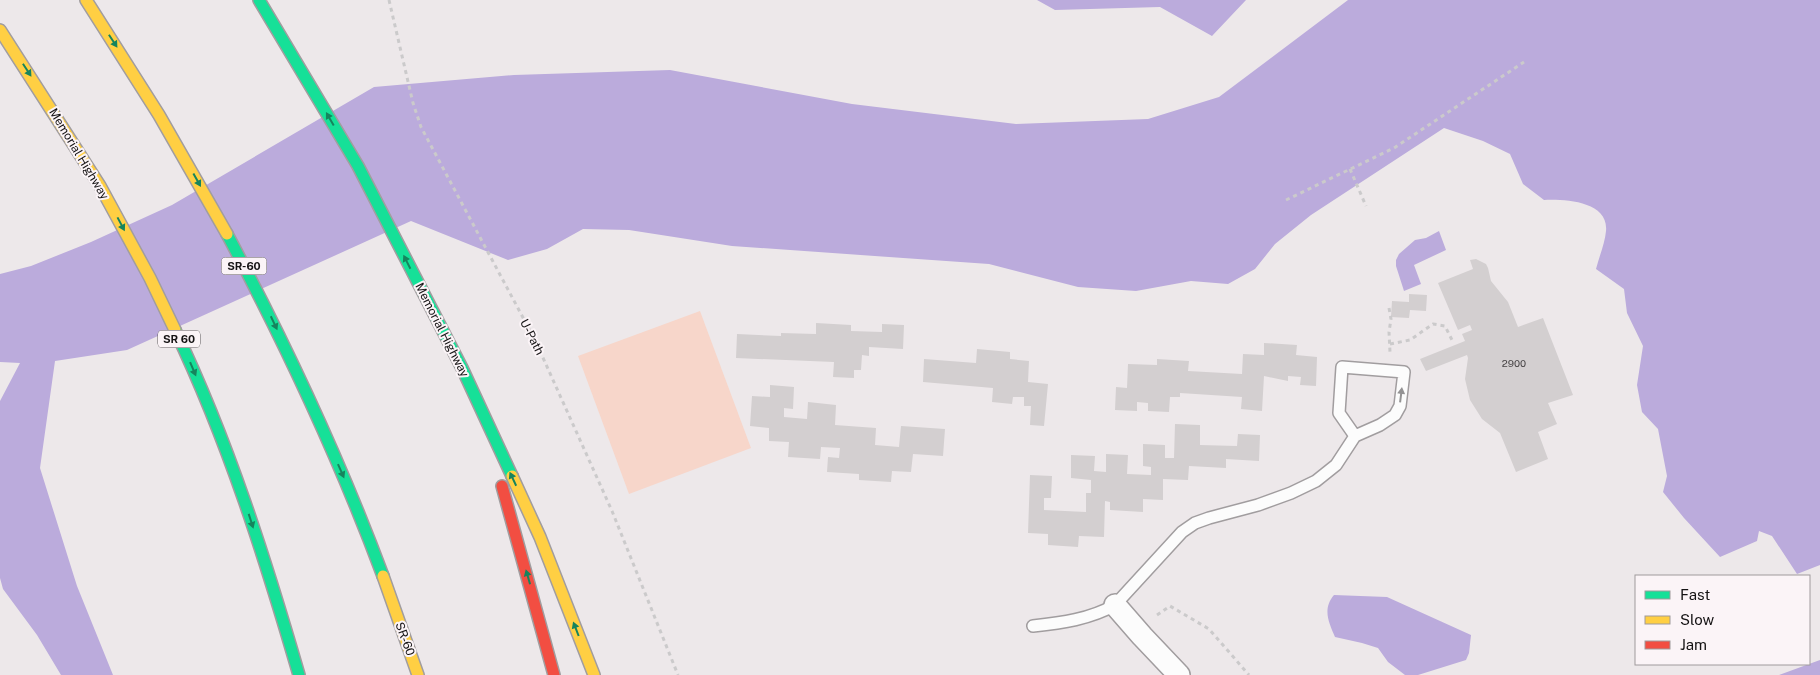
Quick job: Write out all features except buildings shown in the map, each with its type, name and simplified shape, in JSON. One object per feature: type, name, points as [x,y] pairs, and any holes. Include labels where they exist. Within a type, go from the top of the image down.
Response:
[{"type":"highway","name":"SR-60","points":[[86,0],[173,136],[265,305],[344,476],[418,675]]},
{"type":"highway","name":"Memorial Highway","points":[[259,0],[358,166],[462,368],[540,537],[594,675]]},
{"type":"highway","name":"Memorial Highway","points":[[0,30],[100,186],[150,278],[192,366],[231,462],[275,593],[299,675]]},
{"type":"highway","points":[[462,368],[497,471],[554,675]]},
{"type":"highway","points":[[372,547],[399,656]]},
{"type":"street","points":[[1115,605],[1179,675]]},
{"type":"lane","points":[[1034,626],[1088,617],[1103,612],[1115,605],[1182,532],[1195,523],[1276,499],[1316,480],[1336,465],[1355,436],[1395,415],[1400,406],[1404,372],[1342,367],[1339,412],[1355,436]]},
{"type":"path","name":"U-Path","points":[[389,0],[413,103],[421,127],[534,340],[612,511],[678,675]]},
{"type":"path","points":[[1286,200],[1394,148],[1524,62]]},
{"type":"path","points":[[1350,169],[1366,206]]},
{"type":"path","points":[[1389,308],[1391,318],[1389,332],[1390,355]]},
{"type":"path","points":[[1390,344],[1410,340],[1433,324],[1445,326],[1453,342]]},
{"type":"path","points":[[1157,615],[1170,606],[1209,629],[1249,675]]},
{"type":"shaded area","points":[[1037,0],[1246,0],[1212,36],[1160,7],[1055,10]]},
{"type":"shaded area","points":[[1348,0],[1820,0],[1820,565],[1797,574],[1772,536],[1759,531],[1757,541],[1720,557],[1684,518],[1663,492],[1667,476],[1658,429],[1642,412],[1637,385],[1643,346],[1627,313],[1624,289],[1596,269],[1606,231],[1605,221],[1600,213],[1584,204],[1563,200],[1544,200],[1523,184],[1510,154],[1483,141],[1444,128],[1311,215],[1275,244],[1255,269],[1228,284],[1191,281],[1136,291],[1078,287],[989,264],[732,246],[629,230],[583,229],[547,249],[508,260],[411,221],[127,350],[55,361],[40,468],[77,586],[113,675],[61,675],[37,635],[3,589],[0,578],[0,401],[20,363],[0,362],[0,274],[31,266],[91,242],[172,205],[374,87],[514,75],[670,70],[852,104],[1016,124],[1148,119],[1219,97]]},
{"type":"shaded area","points":[[1439,231],[1446,250],[1414,265],[1421,284],[1404,291],[1396,266],[1399,254],[1415,240],[1426,238]]},
{"type":"shaded area","points":[[700,311],[751,448],[629,494],[578,356]]},
{"type":"shaded area","points":[[1334,595],[1387,597],[1471,635],[1469,653],[1466,660],[1418,675],[1405,675],[1388,662],[1378,648],[1335,637],[1327,611],[1330,600]]},
{"type":"shaded area","points":[[1820,660],[1820,675],[1779,675],[1810,665]]},
{"type":"traffic: fast","points":[[259,0],[358,166],[462,368],[512,476]]},
{"type":"traffic: fast","points":[[227,234],[311,402],[383,576]]},
{"type":"traffic: fast","points":[[175,330],[229,457],[273,587],[299,675]]},
{"type":"traffic: slow","points":[[86,0],[159,115],[227,234]]},
{"type":"traffic: slow","points":[[0,30],[100,186],[150,278],[175,330]]},
{"type":"traffic: slow","points":[[512,476],[540,537],[594,675]]},
{"type":"traffic: slow","points":[[383,576],[418,675]]},
{"type":"traffic: jam","points":[[502,486],[554,675]]}]
